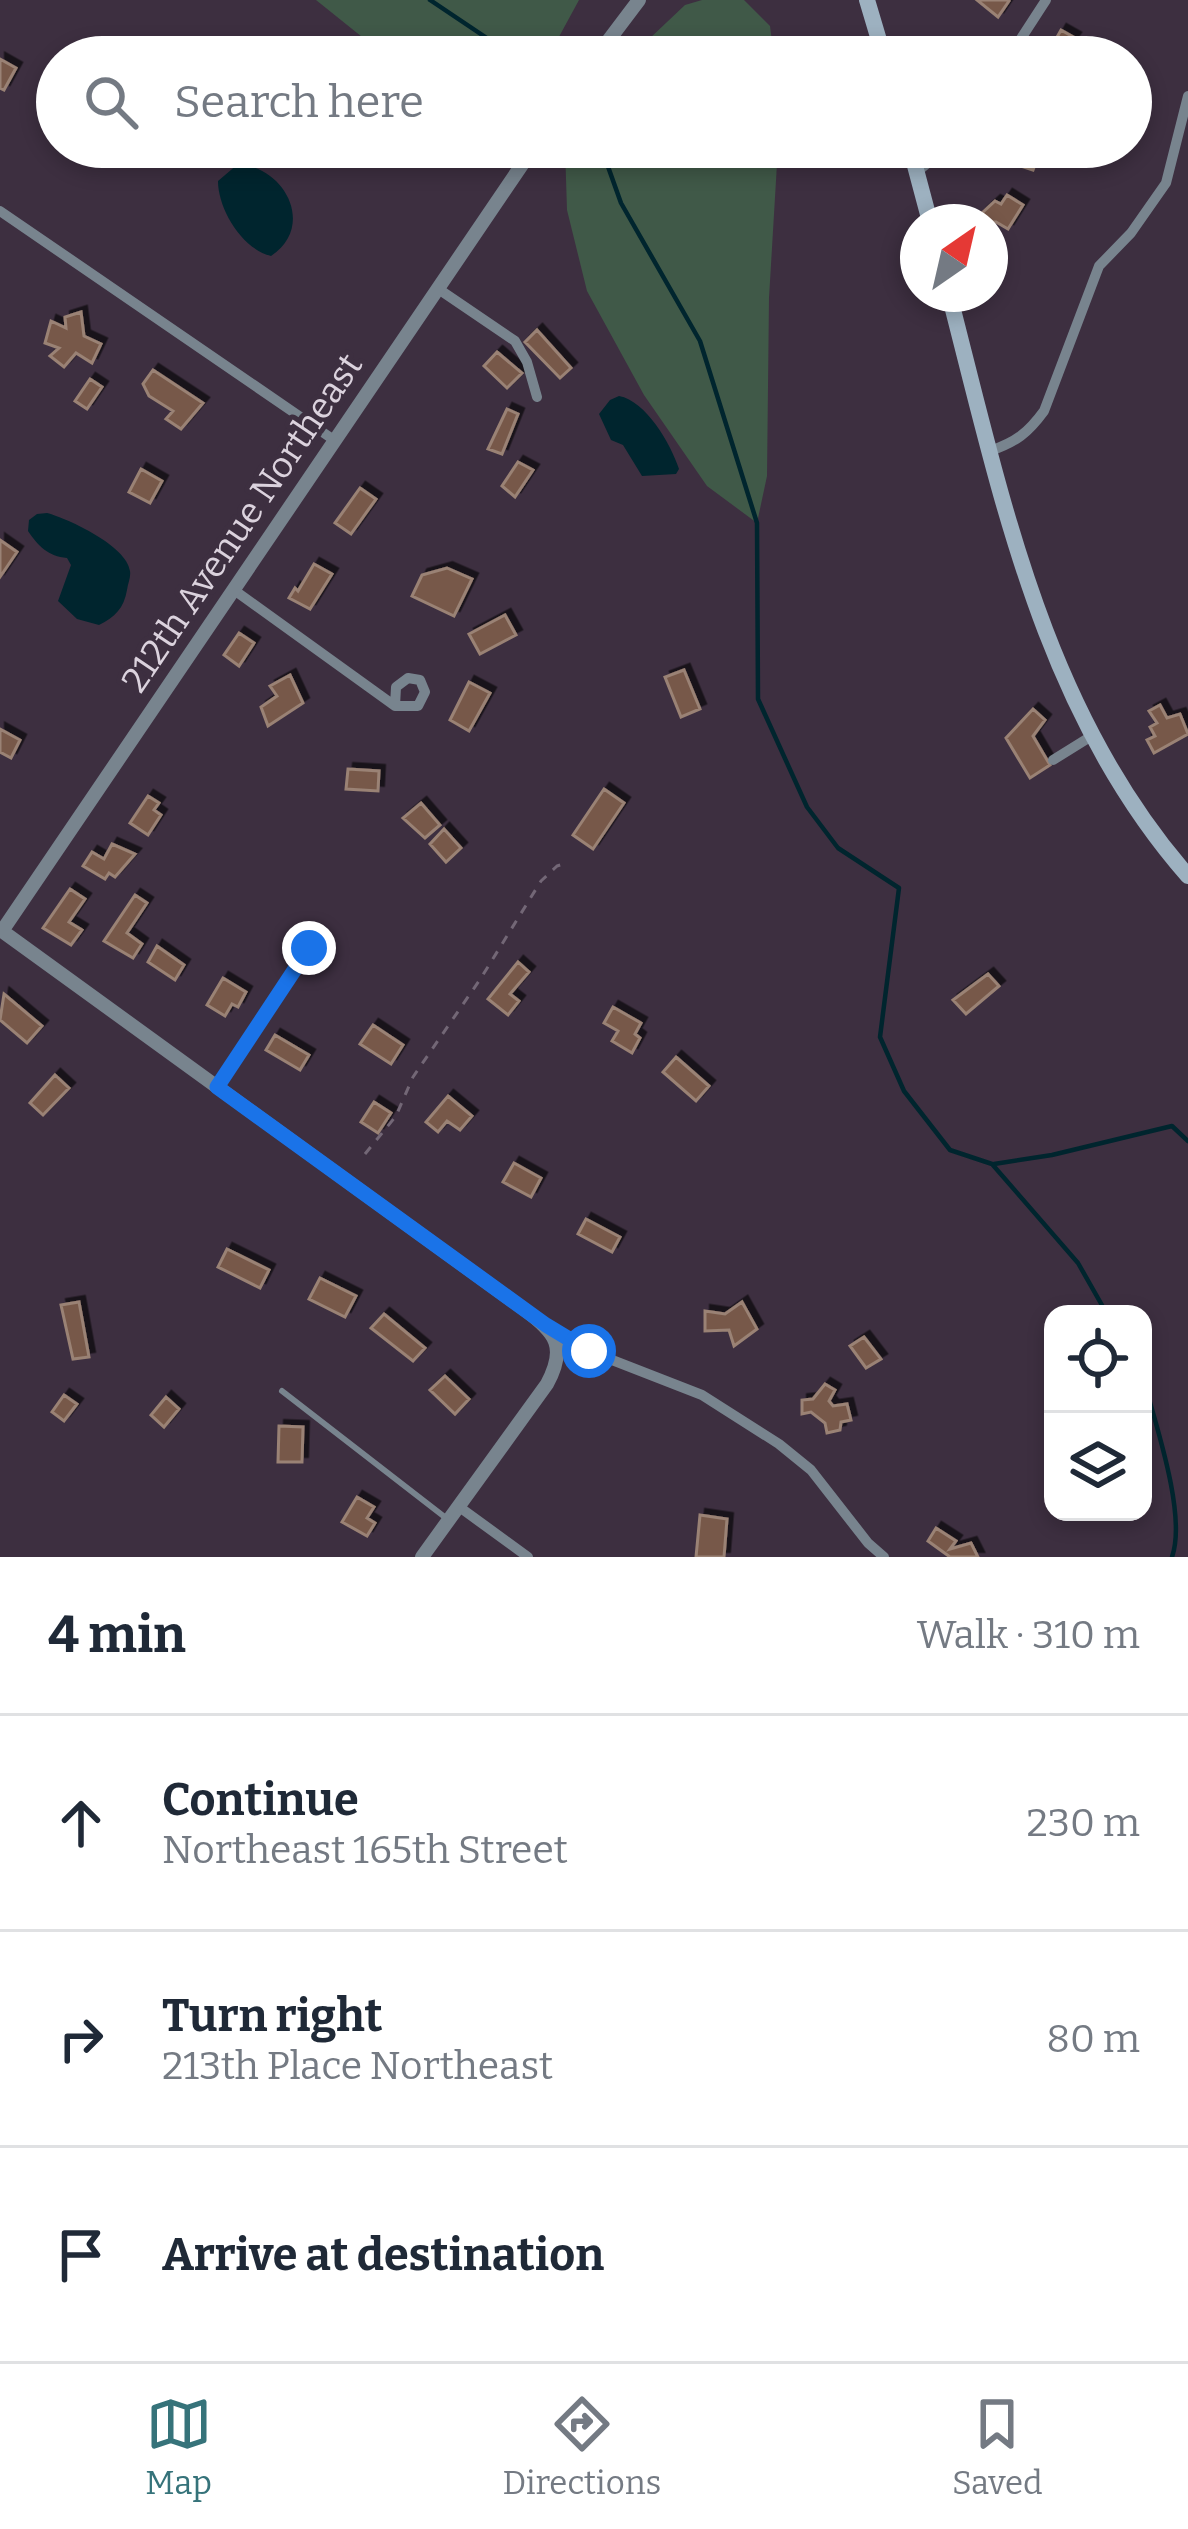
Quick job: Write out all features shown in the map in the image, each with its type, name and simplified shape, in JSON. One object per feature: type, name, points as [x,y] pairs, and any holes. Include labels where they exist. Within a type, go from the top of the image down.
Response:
[{"type":"main road","points":[[867,0],[878,36]]},
{"type":"main road","points":[[916,168],[925,204]]},
{"type":"main road","points":[[954,312],[1039,620],[1090,737],[1135,808],[1187,873]]},
{"type":"street","points":[[612,36],[639,0]]},
{"type":"street","points":[[1023,36],[1046,0]]},
{"type":"street","points":[[990,451],[1030,431],[1044,411],[1099,266],[1131,233],[1166,183],[1188,96]]},
{"type":"street","name":"212th Avenue Northeast","points":[[1,931],[520,168]]},
{"type":"street","points":[[917,172],[922,168]]},
{"type":"street","points":[[0,211],[334,440]]},
{"type":"street","points":[[437,288],[515,341],[537,397]]},
{"type":"street","points":[[234,590],[395,706]]},
{"type":"street","points":[[1053,760],[1090,737]]},
{"type":"street","points":[[1,931],[546,1325],[589,1351],[702,1395],[779,1444],[811,1470],[884,1557]]},
{"type":"street","points":[[217,1087],[309,948]]},
{"type":"street","points":[[422,1557],[555,1368],[557,1345],[546,1325]]},
{"type":"street","points":[[454,1513],[528,1557]]},
{"type":"lane","points":[[282,1390],[454,1513]]},
{"type":"path","points":[[365,1154],[396,1116],[413,1077],[542,881],[567,863]]},
{"type":"green space","points":[[316,0],[579,0],[559,36],[361,36]]},
{"type":"green space","points":[[744,0],[770,26],[771,36],[652,36],[685,5]]},
{"type":"green space","points":[[566,168],[777,168],[769,298],[767,476],[757,523],[707,486],[644,395],[587,291],[567,210]]},
{"type":"water","points":[[233,168],[255,168],[281,187],[293,214],[291,229],[271,256],[241,237],[222,204],[218,181]]},
{"type":"water","points":[[619,396],[639,406],[656,425],[675,459],[676,474],[642,476],[623,445],[611,440],[599,414]]},
{"type":"water","points":[[47,513],[96,535],[126,562],[130,576],[124,602],[99,625],[77,619],[58,601],[71,565],[67,558],[44,550],[28,531],[29,520]]},
{"type":"building","points":[[977,0],[1008,0],[1009,1],[998,17]]},
{"type":"building","points":[[0,59],[16,68],[4,90],[0,88]]},
{"type":"building","points":[[1007,195],[1023,205],[1008,229],[1008,204],[1001,204]]},
{"type":"building","points":[[81,312],[84,336],[101,344],[92,363],[76,353],[64,367],[50,356],[59,348],[45,343],[51,321],[66,328],[65,317]]},
{"type":"building","points":[[537,330],[571,368],[560,378],[525,342]]},
{"type":"building","points":[[497,352],[522,373],[507,388],[484,366]]},
{"type":"building","points":[[153,370],[203,403],[181,429],[166,419],[173,411],[149,396],[143,384]]},
{"type":"building","points":[[90,379],[102,387],[87,409],[75,401]]},
{"type":"building","points":[[507,409],[518,414],[502,454],[488,449]]},
{"type":"building","points":[[518,462],[533,470],[515,497],[502,486]]},
{"type":"building","points":[[141,469],[162,481],[150,503],[129,492]]},
{"type":"building","points":[[360,488],[376,499],[351,534],[335,523]]},
{"type":"building","points":[[0,540],[17,552],[0,577]]},
{"type":"building","points":[[314,564],[332,574],[310,609],[289,598]]},
{"type":"building","points":[[447,568],[472,579],[454,616],[412,596],[422,575]]},
{"type":"building","points":[[505,615],[516,635],[480,654],[469,634]]},
{"type":"building","points":[[239,633],[254,643],[239,666],[224,655]]},
{"type":"building","points":[[684,670],[700,709],[681,717],[665,677]]},
{"type":"building","points":[[290,675],[303,703],[268,726],[261,707],[277,696],[270,686]]},
{"type":"building","points":[[469,682],[490,693],[469,731],[450,720]]},
{"type":"building","points":[[1160,705],[1167,718],[1180,714],[1188,734],[1154,753],[1147,740],[1155,736],[1150,727],[1157,723],[1149,711]]},
{"type":"building","points":[[1033,709],[1045,720],[1033,736],[1050,765],[1030,778],[1006,738]]},
{"type":"building","points":[[0,729],[20,740],[11,758],[0,752]]},
{"type":"building","points":[[348,769],[379,771],[378,791],[346,789]]},
{"type":"building","points":[[604,789],[624,803],[593,849],[573,835]]},
{"type":"building","points":[[148,796],[159,803],[154,810],[161,815],[148,835],[130,823]]},
{"type":"building","points":[[421,803],[440,825],[425,838],[403,818]]},
{"type":"building","points":[[444,829],[461,848],[446,862],[430,844]]},
{"type":"building","points":[[112,844],[135,854],[115,877],[109,873],[105,879],[83,866],[92,852],[104,859]]},
{"type":"building","points":[[70,889],[85,899],[69,922],[82,930],[71,945],[43,928]]},
{"type":"building","points":[[135,895],[147,903],[127,933],[142,944],[133,958],[104,941]]},
{"type":"building","points":[[157,946],[184,965],[175,980],[148,962]]},
{"type":"building","points":[[518,962],[529,972],[510,994],[519,1001],[508,1015],[488,999]]},
{"type":"building","points":[[988,974],[999,986],[966,1014],[953,1000]]},
{"type":"building","points":[[223,978],[246,992],[238,1007],[232,1004],[225,1016],[207,1005]]},
{"type":"building","points":[[4,994],[42,1026],[27,1043],[0,1020]]},
{"type":"building","points":[[613,1007],[641,1023],[632,1053],[612,1041],[618,1031],[604,1023]]},
{"type":"building","points":[[373,1025],[403,1045],[391,1064],[360,1044]]},
{"type":"building","points":[[275,1035],[309,1055],[300,1070],[266,1050]]},
{"type":"building","points":[[676,1057],[709,1086],[696,1101],[663,1072]]},
{"type":"building","points":[[55,1075],[69,1088],[43,1115],[30,1103]]},
{"type":"building","points":[[448,1096],[472,1116],[460,1130],[447,1121],[438,1132],[426,1122]]},
{"type":"building","points":[[374,1102],[391,1113],[378,1133],[361,1122]]},
{"type":"building","points":[[514,1163],[541,1178],[531,1197],[503,1182]]},
{"type":"building","points":[[586,1219],[620,1237],[612,1252],[578,1234]]},
{"type":"building","points":[[227,1249],[269,1270],[260,1288],[218,1267]]},
{"type":"building","points":[[320,1278],[356,1296],[345,1317],[309,1299]]},
{"type":"building","points":[[79,1302],[89,1357],[73,1359],[61,1305]]},
{"type":"building","points":[[742,1302],[757,1329],[734,1346],[729,1330],[705,1331],[705,1311],[725,1314]]},
{"type":"building","points":[[384,1314],[425,1348],[413,1361],[371,1328]]},
{"type":"building","points":[[864,1337],[881,1359],[866,1368],[850,1346]]},
{"type":"building","points":[[445,1376],[469,1399],[455,1414],[430,1390]]},
{"type":"building","points":[[825,1384],[835,1390],[829,1401],[833,1406],[847,1404],[851,1420],[827,1433],[825,1423],[811,1412],[802,1414],[802,1400],[813,1399]]},
{"type":"building","points":[[64,1395],[77,1404],[64,1421],[52,1412]]},
{"type":"building","points":[[166,1397],[179,1409],[164,1427],[151,1415]]},
{"type":"building","points":[[279,1426],[303,1427],[302,1462],[278,1462]]},
{"type":"building","points":[[357,1497],[374,1507],[367,1518],[375,1523],[367,1536],[342,1522]]},
{"type":"building","points":[[700,1515],[727,1519],[724,1557],[696,1557]]},
{"type":"building","points":[[936,1528],[956,1541],[950,1549],[971,1543],[978,1557],[950,1557],[928,1541]]},
{"type":"waterway","points":[[430,0],[484,36]]},
{"type":"waterway","points":[[608,168],[621,203],[700,341],[757,523],[758,699],[807,807],[838,848],[899,888],[880,1037],[904,1091],[950,1150],[992,1164],[1078,1263],[1102,1305]]},
{"type":"waterway","points":[[994,1164],[1172,1126],[1188,1141]]},
{"type":"waterway","points":[[1152,1410],[1173,1494],[1176,1539],[1172,1557]]},
{"type":"route","points":[[309,948],[217,1087],[546,1325],[589,1351]]}]
